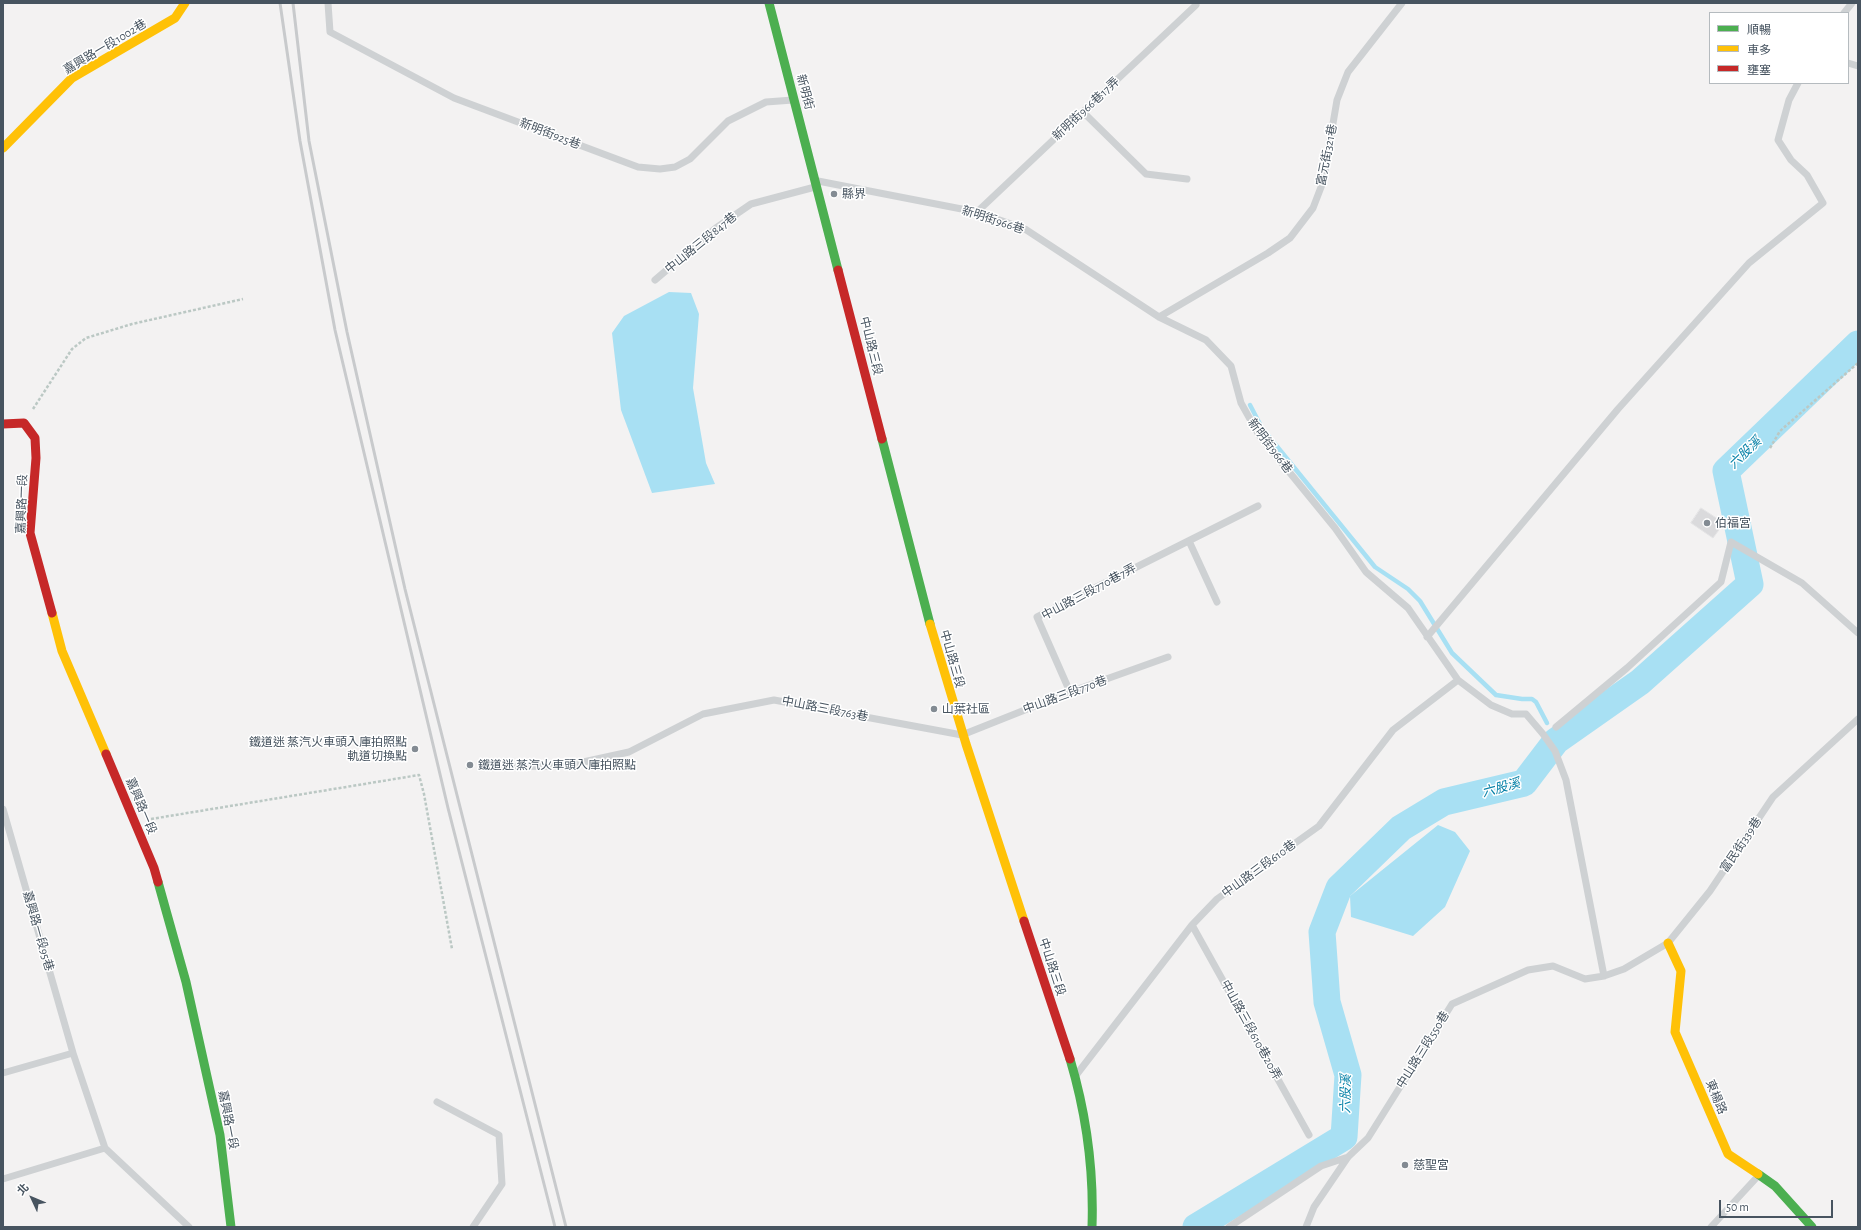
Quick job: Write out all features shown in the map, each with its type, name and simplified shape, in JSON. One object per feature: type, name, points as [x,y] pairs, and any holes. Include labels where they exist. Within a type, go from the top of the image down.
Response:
[{"type":"street","name":"嘉興路一段1002巷","points":[[3,148],[72,78],[176,18],[186,3]]},
{"type":"street","name":"新明街","points":[[769,3],[816,184]]},
{"type":"street","name":"中山路三段","points":[[816,184],[932,634],[962,735],[1076,1076],[1091,1147],[1094,1209],[1092,1227]]},
{"type":"street","points":[[3,424],[24,423]]},
{"type":"street","name":"嘉興路一段","points":[[24,423],[35,438],[36,458],[30,533],[62,651],[154,868],[186,982],[220,1135],[230,1227]]},
{"type":"street","name":"東楊路","points":[[1668,943],[1681,971],[1675,1032],[1728,1154],[1775,1186],[1812,1227]]},
{"type":"lane","name":"新明街925巷","points":[[328,3],[330,32],[454,98],[638,168],[660,169],[675,167],[690,159],[728,122],[766,102],[794,100]]},
{"type":"lane","name":"富元街321巷","points":[[1159,317],[1268,253],[1290,238],[1313,208],[1323,182],[1337,100],[1348,72],[1402,3]]},
{"type":"lane","points":[[1845,12],[1852,3]]},
{"type":"lane","name":"新明街966巷17弄","points":[[977,212],[1196,5]]},
{"type":"lane","points":[[1427,637],[1618,409],[1749,263],[1823,203],[1807,175],[1791,160],[1778,140],[1789,100],[1797,84]]},
{"type":"lane","points":[[1083,112],[1146,174],[1187,179]]},
{"type":"lane","name":"新明街966巷","points":[[816,184],[977,212],[1025,229],[1159,317],[1206,340],[1231,366],[1241,403],[1259,435],[1335,528],[1366,572],[1408,608],[1458,680],[1491,705],[1512,714],[1526,714],[1555,751],[1566,780],[1604,976]]},
{"type":"lane","name":"中山路三段847巷","points":[[655,280],[716,228],[751,204],[816,184]]},
{"type":"lane","name":"中山路三段770巷7弄","points":[[1070,692],[1037,617],[1258,506]]},
{"type":"lane","points":[[1189,540],[1217,602]]},
{"type":"lane","points":[[1556,727],[1627,668],[1721,582],[1731,542],[1758,556],[1802,583],[1858,633]]},
{"type":"lane","name":"中山路三段770巷","points":[[962,735],[1070,692],[1168,657]]},
{"type":"lane","name":"中山路三段610巷","points":[[1076,1076],[1192,925],[1217,899],[1319,826],[1393,730],[1458,680]]},
{"type":"lane","name":"中山路三段763巷","points":[[483,767],[565,766],[629,752],[703,714],[774,700],[962,735]]},
{"type":"lane","name":"富民街339巷","points":[[1624,969],[1668,943],[1710,891],[1773,797],[1858,719]]},
{"type":"lane","name":"嘉興路一段95巷","points":[[3,809],[6,830],[73,1053],[105,1148],[189,1227]]},
{"type":"lane","name":"中山路三段610巷20弄","points":[[1192,925],[1309,1135]]},
{"type":"lane","name":"中山路三段550巷","points":[[1306,1227],[1314,1207],[1348,1157],[1368,1138],[1452,1004],[1528,970],[1553,966],[1585,979],[1604,976],[1624,969]]},
{"type":"lane","points":[[3,1073],[73,1053]]},
{"type":"lane","points":[[437,1102],[499,1135],[502,1184],[473,1227]]},
{"type":"lane","points":[[3,1179],[105,1148]]},
{"type":"lane","points":[[1229,1227],[1321,1166],[1348,1157]]},
{"type":"lane","points":[[1711,1227],[1759,1175]]},
{"type":"path","points":[[24,423],[72,350],[86,338],[132,324],[243,299]]},
{"type":"path","points":[[1770,448],[1780,431],[1858,363]]},
{"type":"path","points":[[134,822],[419,775],[424,794],[452,950]]},
{"type":"water","points":[[669,292],[691,293],[699,314],[693,388],[706,463],[715,484],[652,493],[621,410],[612,333],[624,316]]},
{"type":"water","points":[[1438,825],[1455,832],[1470,851],[1445,907],[1413,936],[1351,917],[1350,896]]},
{"type":"building","name":"伯福宮","points":[[1701,508],[1724,523],[1713,538],[1691,523]]},
{"type":"waterway","name":"六股溪","points":[[1196,1227],[1344,1137],[1348,1075],[1327,1002],[1322,932],[1339,888],[1401,828],[1444,802],[1524,783],[1556,741],[1640,682],[1750,584],[1726,471],[1858,344]]},
{"type":"waterway","points":[[1250,405],[1262,428],[1375,567],[1408,589],[1420,601],[1452,653],[1496,695],[1532,699],[1536,702],[1547,723]]},
{"type":"waterway","name":"六股溪","points":[[1553,736],[1556,741]]},
{"type":"railway","points":[[280,3],[300,141],[335,330],[448,808],[555,1227]]},
{"type":"railway","points":[[293,3],[309,141],[347,332],[405,589],[566,1227]]},
{"type":"traffic: fast","points":[[769,3],[838,270]]},
{"type":"traffic: fast","points":[[882,439],[930,624]]},
{"type":"traffic: fast","points":[[158,882],[186,982],[220,1135],[231,1227]]},
{"type":"traffic: fast","points":[[1070,1059],[1081,1101],[1088,1142],[1092,1184],[1092,1227]]},
{"type":"traffic: fast","points":[[1758,1174],[1775,1186],[1812,1227]]},
{"type":"traffic: slow","points":[[3,148],[72,78],[175,18],[185,3]]},
{"type":"traffic: slow","points":[[52,613],[62,651],[106,754]]},
{"type":"traffic: slow","points":[[930,624],[966,744],[1024,921]]},
{"type":"traffic: slow","points":[[1668,943],[1681,971],[1675,1032],[1728,1154],[1758,1174]]},
{"type":"traffic: jam","points":[[838,270],[882,439]]},
{"type":"traffic: jam","points":[[3,424],[24,423],[35,438],[36,458],[30,533],[52,613]]},
{"type":"traffic: jam","points":[[106,754],[154,868],[158,882]]},
{"type":"traffic: jam","points":[[1024,921],[1070,1059]]},
{"type":"place","name":"縣界","points":[[834,194]]},
{"type":"place","name":"伯福宮","points":[[1707,523]]},
{"type":"place","name":"山葉社區","points":[[934,709]]},
{"type":"place","name":"鐵道迷 蒸汽火車頭入庫拍照點 軌道切換點","points":[[415,749]]},
{"type":"place","name":"鐵道迷 蒸汽火車頭入庫拍照點","points":[[470,765]]},
{"type":"place","name":"慈聖宮","points":[[1405,1165]]}]
